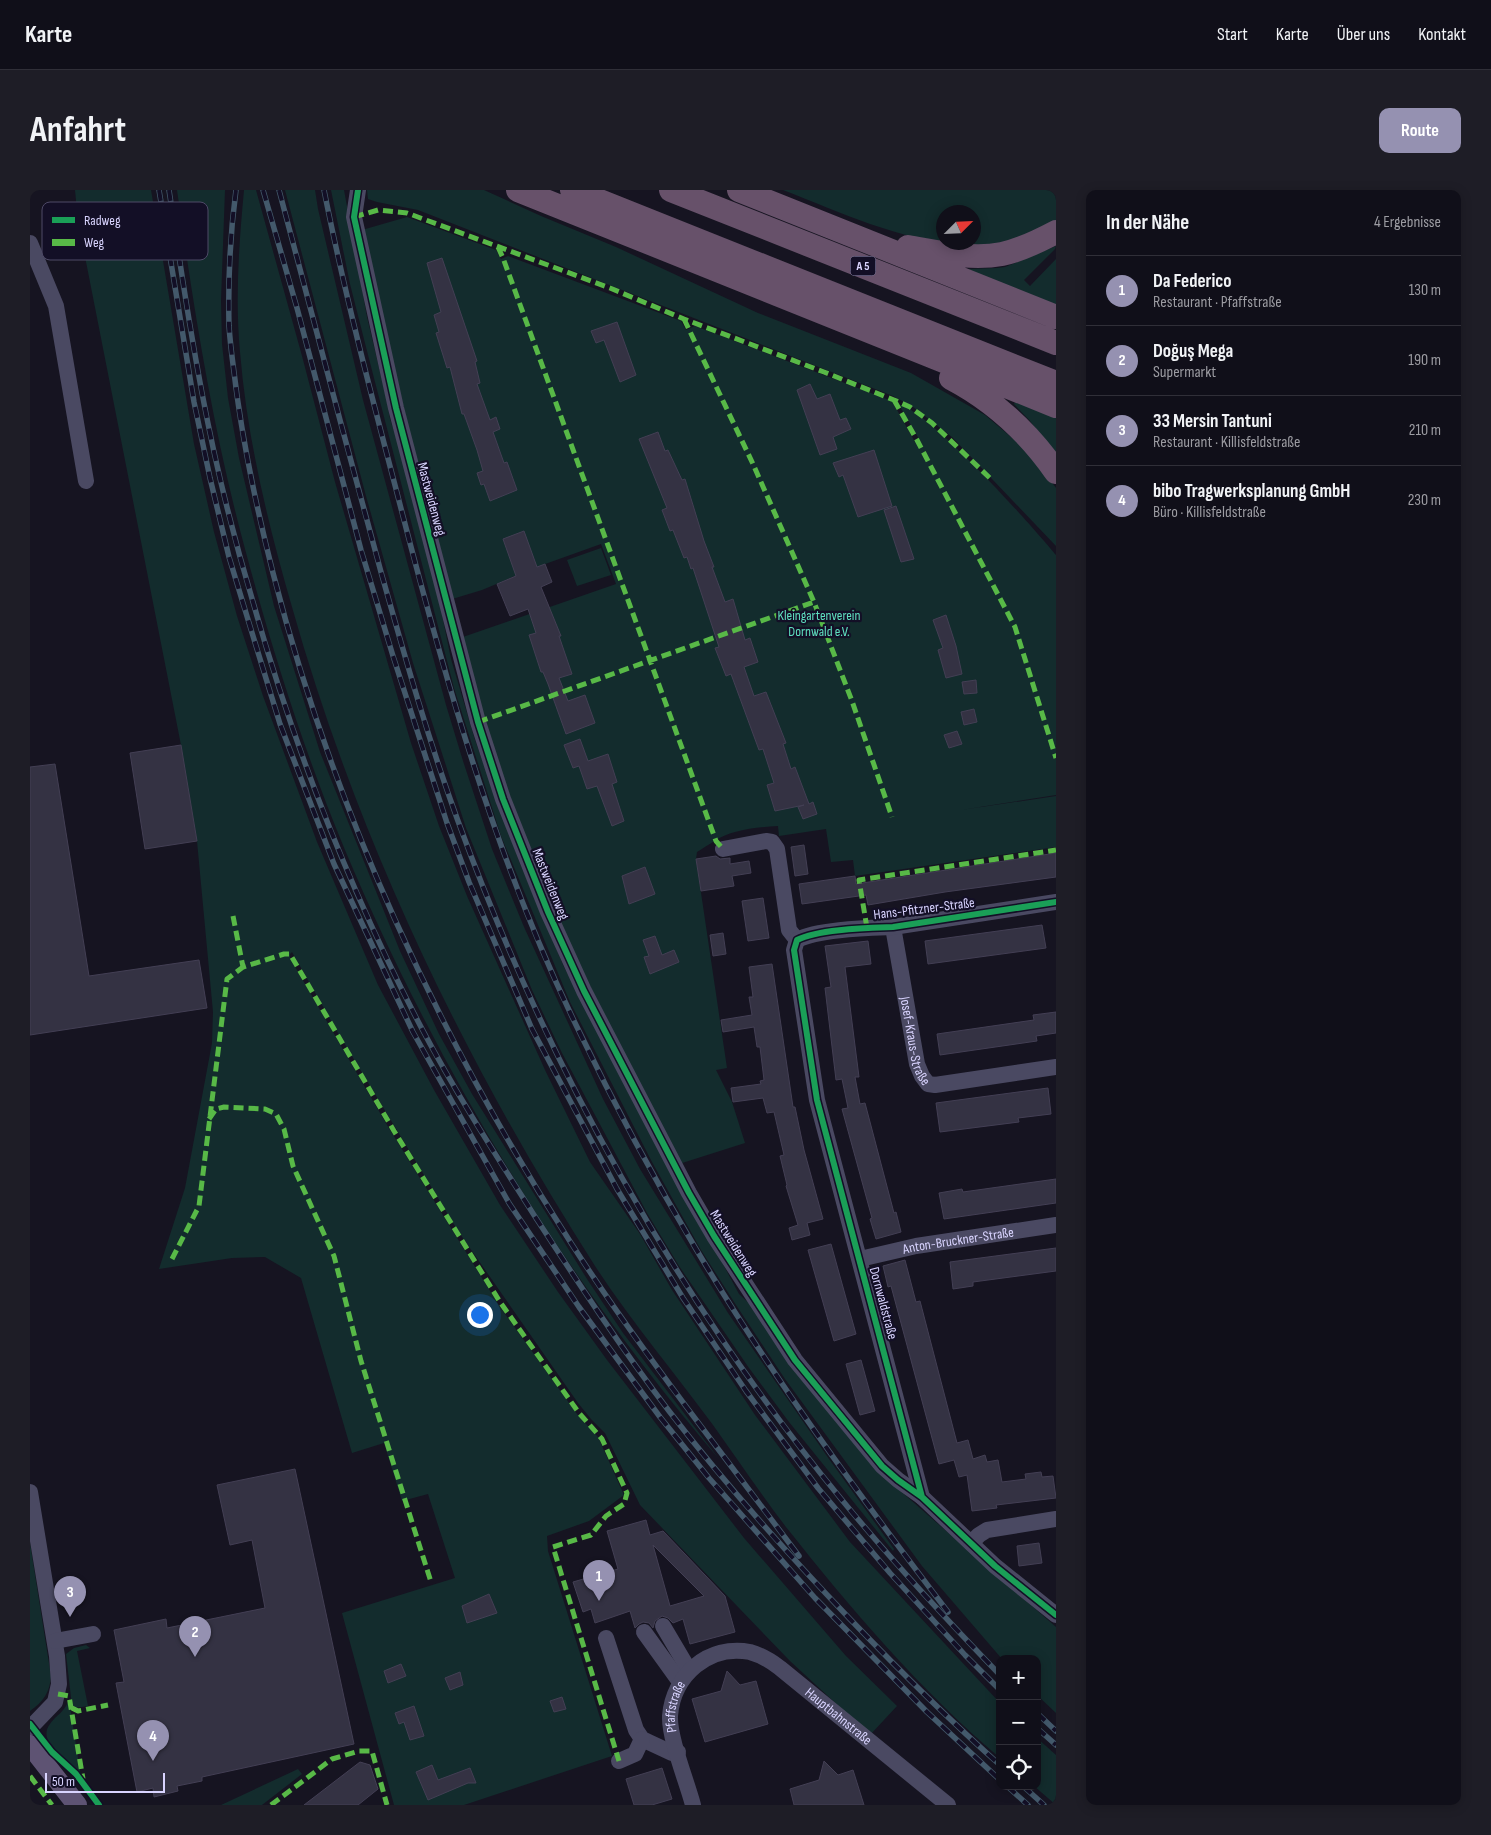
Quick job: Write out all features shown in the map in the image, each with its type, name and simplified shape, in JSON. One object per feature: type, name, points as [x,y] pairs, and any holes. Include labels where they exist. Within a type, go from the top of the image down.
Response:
[{"type":"highway","points":[[518,190],[1056,406]]},
{"type":"highway","points":[[572,190],[1056,382]]},
{"type":"highway","name":"A 5","points":[[671,190],[1056,343]]},
{"type":"highway","points":[[739,190],[1056,317]]},
{"type":"highway","points":[[859,239],[945,254],[982,255],[1001,254],[1020,249],[1056,232]]},
{"type":"highway","points":[[876,335],[986,399],[1031,439],[1056,472]]},
{"type":"main road","points":[[30,1745],[77,1805]]},
{"type":"street","name":"Mastweidenweg","points":[[358,190],[354,217],[396,408],[451,620],[478,722],[503,799],[548,912],[584,991],[689,1193],[741,1279],[795,1360],[830,1404],[882,1466],[922,1497]]},
{"type":"street","points":[[30,243],[56,306],[86,481]]},
{"type":"street","points":[[723,849],[766,841],[772,842],[777,849],[789,930],[797,940]]},
{"type":"street","name":"Hans-Pfitzner-Straße","points":[[797,940],[806,935],[893,927],[1056,902]]},
{"type":"street","name":"Josef-Kraus-Straße","points":[[893,927],[917,1064],[928,1084],[935,1085],[1056,1067]]},
{"type":"street","name":"Dornwaldstraße","points":[[797,940],[794,950],[817,1100],[922,1497]]},
{"type":"street","name":"Anton-Bruckner-Straße","points":[[860,1259],[916,1246],[1056,1225]]},
{"type":"street","points":[[30,1492],[57,1656],[58,1694],[50,1708],[30,1728]]},
{"type":"street","points":[[922,1497],[995,1566],[1056,1615]]},
{"type":"street","points":[[971,1543],[988,1530],[1056,1519]]},
{"type":"street","points":[[663,1626],[685,1676]]},
{"type":"street","points":[[644,1632],[685,1676]]},
{"type":"street","points":[[55,1642],[93,1634]]},
{"type":"street","points":[[606,1638],[636,1730],[642,1739],[672,1753],[678,1752]]},
{"type":"street","name":"Hauptbahnstraße","points":[[717,1654],[733,1651],[750,1652],[765,1658],[780,1668],[948,1805]]},
{"type":"street","name":"Pfaffstraße","points":[[694,1805],[670,1718],[672,1700],[685,1676],[706,1658],[717,1654]]},
{"type":"street","points":[[619,1761],[636,1754],[642,1739]]},
{"type":"green space","points":[[75,190],[151,190],[153,202],[76,202]]},
{"type":"green space","points":[[177,190],[225,190],[221,300],[222,344],[228,398],[239,458],[274,606],[320,752],[400,951],[439,1034],[472,1094],[587,1279],[623,1333],[719,1459],[662,1390],[608,1318],[557,1245],[508,1169],[420,1012],[381,932],[345,850],[316,777],[278,663],[255,587],[223,460],[205,371],[187,260],[208,260],[208,202],[179,202]]},
{"type":"green space","points":[[244,190],[256,190],[335,482],[411,743],[439,826],[467,896],[545,1070],[590,1162],[640,1234],[672,1290],[755,1415],[850,1542],[996,1699],[996,1754],[914,1677],[861,1618],[786,1527],[713,1425],[623,1307],[595,1266],[547,1188],[459,1029],[419,947],[382,864],[349,780],[319,694],[292,607],[267,513],[253,449],[243,384],[238,312],[238,271]]},
{"type":"green space","points":[[285,190],[315,190],[363,400],[446,705],[492,849],[524,927],[603,1099],[640,1169],[728,1313],[894,1549],[893,1551],[789,1422],[749,1368],[679,1266],[647,1213],[562,1053],[532,990],[466,828],[413,663],[366,496]]},
{"type":"green space","points":[[331,190],[344,190],[367,317],[390,419],[400,448],[441,610],[451,659],[475,740],[519,861],[564,967],[739,1294],[754,1308],[881,1474],[1056,1627],[1056,1713],[1041,1699],[1041,1655],[999,1655],[922,1566],[785,1379],[701,1250],[652,1162],[570,1002],[501,836],[454,688],[350,284]]},
{"type":"green space","points":[[367,190],[484,190],[616,247],[758,313],[911,373],[985,415],[1022,446],[1040,466],[1056,488],[1056,546],[952,437],[913,407],[893,396],[418,210],[368,199]]},
{"type":"green space","points":[[783,190],[1056,190],[1056,222],[1028,236],[999,245],[981,246],[981,205],[936,205],[936,242],[892,231]]},
{"type":"green space","name":"Kleingartenverein Dornwald e.V.","points":[[407,217],[496,250],[501,259],[508,256],[681,321],[686,330],[695,326],[892,401],[915,442],[919,439],[899,405],[913,411],[932,426],[980,471],[1056,555],[1056,795],[961,810],[1056,796],[1056,847],[855,876],[853,860],[831,862],[826,829],[779,836],[778,826],[762,827],[730,833],[697,852],[696,859],[727,1068],[716,1070],[732,1102],[745,1143],[679,1164],[546,899],[483,719],[460,638],[616,584],[601,544],[534,568],[482,590],[449,600],[362,230]]},
{"type":"green space","points":[[1056,246],[1024,280],[1030,286],[1056,259],[1056,309],[968,269],[1005,267]]},
{"type":"green space","points":[[86,260],[163,260],[194,444],[214,532],[237,616],[263,696],[317,842],[378,985],[434,1090],[500,1205],[558,1292],[607,1360],[744,1538],[846,1656],[897,1706],[870,1735],[790,1661],[640,1505],[605,1433],[578,1403],[458,1231],[338,1033],[292,952],[290,958],[387,1125],[500,1307],[577,1414],[598,1437],[624,1495],[589,1521],[547,1536],[548,1551],[612,1756],[464,1805],[394,1805],[342,1613],[455,1578],[428,1494],[402,1501],[384,1443],[352,1453],[301,1278],[265,1257],[232,1258],[159,1269],[185,1188],[212,1043],[213,1012],[197,841],[181,745]]},
{"type":"green space","points":[[1015,402],[1056,416],[1056,456],[1030,421],[1014,404]]},
{"type":"green space","points":[[601,548],[611,575],[577,586],[567,560]]},
{"type":"green space","points":[[30,1543],[51,1676],[45,1696],[30,1711]]},
{"type":"green space","points":[[86,1645],[90,1648],[77,1651],[88,1706],[75,1708],[72,1706],[66,1654],[74,1648]]},
{"type":"green space","points":[[69,1700],[81,1777],[57,1753],[47,1738],[50,1724],[67,1705]]},
{"type":"green space","points":[[1041,1742],[1056,1755],[1056,1805],[1039,1790],[1041,1790]]},
{"type":"green space","points":[[298,1769],[302,1774],[262,1805],[221,1805]]},
{"type":"building","points":[[442,258],[477,361],[475,362],[480,383],[477,384],[490,420],[496,417],[500,429],[493,432],[504,463],[507,462],[517,490],[490,501],[484,484],[481,485],[477,473],[483,471],[477,450],[464,414],[462,414],[450,367],[447,368],[436,333],[439,332],[434,315],[441,312],[427,263]]},
{"type":"building","points":[[617,322],[636,375],[620,382],[604,340],[596,343],[591,331]]},
{"type":"building","points":[[810,384],[817,399],[830,394],[840,420],[846,418],[851,429],[833,437],[837,449],[820,455],[797,390]]},
{"type":"building","points":[[658,432],[665,451],[668,450],[682,480],[685,479],[714,567],[712,567],[725,602],[733,599],[745,640],[750,638],[758,662],[744,667],[754,696],[766,692],[786,743],[783,744],[791,769],[795,767],[809,804],[813,802],[817,814],[803,819],[798,807],[804,805],[775,811],[767,785],[774,783],[763,749],[759,750],[731,674],[726,676],[715,648],[719,647],[693,568],[691,569],[687,557],[684,558],[673,530],[670,531],[662,510],[667,508],[639,439]]},
{"type":"building","points":[[874,450],[892,506],[858,517],[843,475],[839,477],[833,463]]},
{"type":"building","points":[[896,506],[914,559],[901,562],[884,510]]},
{"type":"building","points":[[524,531],[537,567],[545,564],[552,582],[541,587],[561,636],[559,636],[572,674],[559,678],[568,701],[585,695],[595,723],[566,734],[548,684],[543,672],[541,672],[529,635],[536,633],[528,609],[510,616],[497,584],[516,576],[503,539]]},
{"type":"building","points":[[946,615],[956,646],[962,674],[946,678],[938,650],[943,648],[933,620]]},
{"type":"building","points":[[976,680],[977,693],[964,694],[962,682]]},
{"type":"building","points":[[974,709],[977,722],[964,725],[961,712]]},
{"type":"building","points":[[957,731],[962,744],[949,748],[944,735]]},
{"type":"building","points":[[580,739],[588,761],[608,754],[617,782],[612,784],[624,821],[612,826],[597,786],[587,789],[579,766],[573,768],[564,745]]},
{"type":"building","points":[[181,745],[197,841],[145,849],[130,753]]},
{"type":"building","points":[[55,764],[89,976],[199,960],[207,1008],[30,1035],[30,767]]},
{"type":"building","points":[[804,845],[808,874],[795,876],[791,847]]},
{"type":"building","points":[[1056,853],[1056,877],[945,892],[868,905],[866,895],[802,904],[799,884],[855,876],[856,884]]},
{"type":"building","points":[[716,856],[720,859],[730,858],[730,864],[749,861],[751,873],[732,876],[734,886],[701,891],[696,859]]},
{"type":"building","points":[[645,867],[655,894],[629,904],[622,876]]},
{"type":"building","points":[[763,898],[769,938],[748,941],[742,901]]},
{"type":"building","points":[[1042,925],[1046,948],[928,964],[925,941]]},
{"type":"building","points":[[723,933],[726,954],[713,956],[710,935]]},
{"type":"building","points":[[655,936],[662,955],[674,950],[679,962],[650,974],[644,957],[649,956],[643,940]]},
{"type":"building","points":[[868,941],[871,964],[845,967],[859,1077],[855,1077],[860,1104],[865,1103],[894,1213],[896,1212],[901,1232],[876,1239],[842,1109],[848,1108],[842,1079],[836,1080],[825,988],[831,987],[825,946]]},
{"type":"building","points":[[772,964],[793,1107],[795,1107],[804,1150],[823,1219],[807,1223],[810,1235],[792,1240],[789,1228],[798,1225],[786,1186],[780,1156],[784,1155],[774,1112],[767,1113],[763,1098],[733,1102],[731,1088],[761,1084],[760,1081],[764,1080],[760,1047],[757,1047],[754,1027],[723,1032],[721,1020],[752,1015],[749,997],[753,997],[749,967]]},
{"type":"building","points":[[1056,1012],[1056,1033],[1036,1036],[1037,1041],[940,1055],[937,1034],[1034,1020],[1033,1015]]},
{"type":"building","points":[[1048,1088],[1051,1114],[1018,1118],[1019,1122],[940,1132],[936,1103]]},
{"type":"building","points":[[1056,1179],[1056,1203],[944,1219],[939,1193],[962,1189],[963,1192]]},
{"type":"building","points":[[831,1244],[856,1334],[834,1341],[808,1250]]},
{"type":"building","points":[[1056,1248],[1056,1271],[973,1282],[973,1286],[953,1289],[950,1262]]},
{"type":"building","points":[[905,1260],[916,1302],[920,1301],[957,1443],[968,1440],[973,1459],[985,1455],[987,1462],[998,1460],[1002,1482],[1026,1479],[1025,1474],[1041,1472],[1042,1477],[1053,1476],[1056,1498],[996,1505],[997,1508],[972,1511],[967,1475],[959,1477],[954,1460],[939,1464],[891,1286],[888,1287],[883,1266]]},
{"type":"building","points":[[861,1360],[875,1411],[860,1415],[846,1364]]},
{"type":"building","points":[[295,1469],[354,1744],[202,1777],[202,1781],[177,1786],[178,1791],[154,1797],[153,1788],[137,1792],[116,1683],[124,1682],[114,1630],[166,1619],[167,1628],[265,1608],[252,1540],[230,1545],[217,1485]]},
{"type":"building","points":[[646,1520],[650,1535],[663,1531],[725,1596],[735,1632],[690,1644],[683,1619],[673,1623],[668,1618],[662,1616],[655,1621],[653,1628],[649,1623],[643,1622],[635,1628],[630,1611],[595,1623],[591,1609],[583,1612],[573,1582],[618,1569],[607,1531]],"holes":[[[653,1545],[704,1596],[670,1606]]]},
{"type":"building","points":[[1039,1543],[1042,1563],[1019,1566],[1017,1546]]},
{"type":"building","points":[[489,1594],[497,1613],[467,1623],[462,1606]]},
{"type":"building","points":[[401,1664],[406,1676],[388,1683],[384,1671]]},
{"type":"building","points":[[727,1671],[740,1685],[756,1681],[768,1724],[705,1742],[692,1699],[721,1691]]},
{"type":"building","points":[[460,1672],[463,1685],[450,1690],[445,1678]]},
{"type":"building","points":[[562,1697],[566,1709],[554,1712],[550,1701]]},
{"type":"building","points":[[414,1706],[424,1736],[410,1740],[404,1722],[399,1724],[395,1713]]},
{"type":"building","points":[[824,1761],[838,1775],[853,1770],[864,1805],[794,1805],[790,1789],[819,1780]]},
{"type":"building","points":[[360,1762],[370,1765],[378,1789],[358,1805],[304,1805]]},
{"type":"building","points":[[432,1765],[438,1780],[470,1768],[476,1783],[468,1783],[428,1800],[416,1772]]},
{"type":"building","points":[[662,1768],[672,1799],[652,1805],[634,1805],[626,1779]]},
{"type":"railway","points":[[159,190],[161,202]]},
{"type":"railway","points":[[169,190],[171,202]]},
{"type":"railway","points":[[236,190],[230,258],[229,326],[237,397],[250,473],[273,573],[298,661],[326,748],[359,834],[395,920],[435,1003],[477,1085],[523,1165],[571,1243],[619,1314],[799,1556]]},
{"type":"railway","points":[[263,190],[297,308],[361,550],[393,656],[447,823],[469,882],[532,1029],[617,1189],[683,1298],[746,1391],[818,1488],[890,1573],[996,1686]]},
{"type":"railway","points":[[279,190],[381,572],[437,759],[458,821],[493,912],[532,1002],[575,1091],[671,1261],[725,1344],[782,1423],[880,1545],[996,1671]]},
{"type":"railway","points":[[324,190],[367,378],[432,627],[473,763],[520,897],[547,962],[577,1027],[634,1139],[680,1222],[725,1296],[817,1434],[948,1612]]},
{"type":"railway","points":[[171,260],[194,402],[210,478],[229,557],[280,724],[334,864],[413,1032],[509,1203],[579,1307],[660,1417],[709,1478],[815,1598],[927,1712],[996,1776]]},
{"type":"railway","points":[[180,260],[214,452],[237,546],[269,656],[326,819],[371,924],[421,1027],[476,1122],[550,1240],[634,1363],[690,1438],[756,1517],[849,1618],[923,1693],[996,1761]]},
{"type":"railway","points":[[1041,1717],[1056,1731]]},
{"type":"railway","points":[[1041,1732],[1056,1745]]},
{"type":"railway","points":[[1011,1790],[1028,1805]]},
{"type":"railway","points":[[1027,1790],[1044,1805]]},
{"type":"marked path","points":[[354,217],[378,210],[407,213],[610,288],[684,319],[894,400],[910,407],[932,423],[993,481]]},
{"type":"marked path","points":[[498,247],[716,841],[723,849]]},
{"type":"marked path","points":[[684,319],[753,464],[814,602],[852,701],[892,817]]},
{"type":"marked path","points":[[894,400],[1015,627],[1056,758]]},
{"type":"marked path","points":[[478,722],[814,602]]},
{"type":"marked path","points":[[867,928],[859,880],[1056,850]]},
{"type":"marked path","points":[[233,916],[243,967],[284,954],[290,954],[394,1131],[500,1302],[579,1413],[602,1439],[627,1493],[624,1504],[606,1516],[591,1535],[553,1547],[619,1761]]},
{"type":"marked path","points":[[172,1259],[199,1206],[227,979],[243,967]]},
{"type":"marked path","points":[[209,1119],[216,1109],[224,1107],[265,1109],[276,1114],[284,1129],[293,1166],[334,1256],[361,1361],[431,1582]]},
{"type":"marked path","points":[[58,1694],[69,1696],[83,1779]]},
{"type":"marked path","points":[[72,1708],[78,1711],[108,1705]]},
{"type":"marked path","points":[[271,1805],[332,1759],[359,1751],[372,1751],[387,1805]]},
{"type":"marked path","points":[[30,1776],[52,1805]]},
{"type":"cycle path","points":[[358,190],[354,217],[396,408],[478,722],[503,799],[548,912],[584,991],[689,1193],[714,1236],[795,1360],[882,1466],[922,1497],[995,1566],[1056,1615]]},
{"type":"cycle path","points":[[922,1497],[817,1100],[794,950],[797,940],[817,933],[893,927],[1056,902]]},
{"type":"cycle path","points":[[30,1724],[52,1752],[76,1774],[99,1805]]},
{"type":"place","name":"Da Federico","points":[[599,1601]]},
{"type":"place","name":"33 Mersin Tantuni","points":[[70,1617]]},
{"type":"place","name":"Doğuş Mega","points":[[195,1657]]},
{"type":"place","name":"bibo Tragwerksplanung GmbH","points":[[153,1761]]}]
